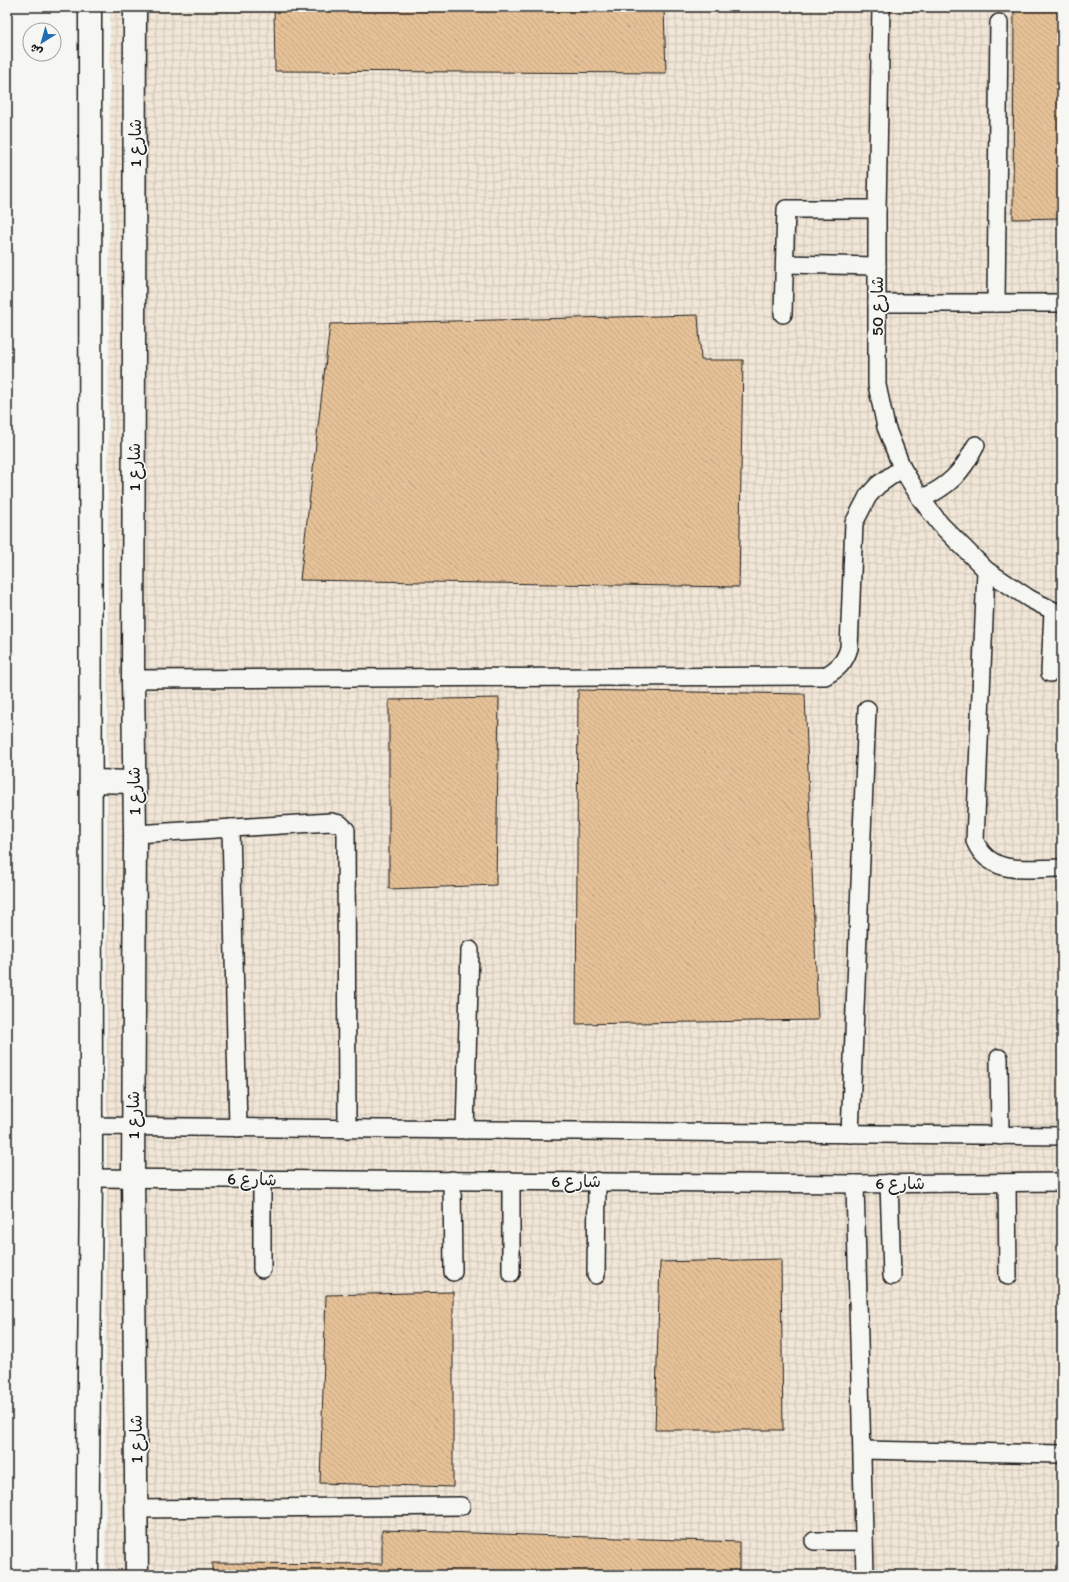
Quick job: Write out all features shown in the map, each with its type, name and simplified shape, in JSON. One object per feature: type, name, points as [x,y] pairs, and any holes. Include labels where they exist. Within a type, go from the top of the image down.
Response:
[{"type":"street","points":[[87,1575],[91,1178],[90,7]]},
{"type":"street","name":"شارع 1","points":[[135,7],[133,679],[135,834],[133,1178],[137,1575]]},
{"type":"street","points":[[91,781],[134,782]]},
{"type":"lane","name":"شارع 50","points":[[880,7],[877,208],[877,385],[886,427],[902,468],[940,524],[986,570],[1008,585],[1058,614]]},
{"type":"lane","points":[[996,303],[999,23]]},
{"type":"lane","points":[[783,314],[786,209],[877,208]]},
{"type":"lane","points":[[785,264],[877,266]]},
{"type":"lane","points":[[877,303],[1062,303]]},
{"type":"lane","points":[[921,498],[940,490],[955,478],[967,463],[976,445]]},
{"type":"lane","points":[[133,679],[825,676],[840,665],[846,657],[849,648],[854,523],[868,496],[878,485],[902,468]]},
{"type":"lane","points":[[986,570],[975,841],[985,858],[1001,867],[1062,868]]},
{"type":"lane","points":[[1050,673],[1058,614]]},
{"type":"lane","points":[[850,1134],[867,709]]},
{"type":"lane","points":[[135,834],[331,822],[340,824],[346,830],[347,1129]]},
{"type":"lane","points":[[231,828],[238,1128]]},
{"type":"lane","points":[[465,1130],[470,950]]},
{"type":"lane","points":[[999,1058],[1000,1136]]},
{"type":"lane","points":[[91,1126],[1062,1136]]},
{"type":"lane","name":"شارع 6","points":[[91,1178],[855,1184],[1062,1182]]},
{"type":"lane","points":[[262,1179],[262,1269]]},
{"type":"lane","points":[[452,1180],[453,1272]]},
{"type":"lane","points":[[511,1181],[511,1273]]},
{"type":"lane","points":[[596,1275],[597,1181]]},
{"type":"lane","points":[[1007,1183],[1008,1276]]},
{"type":"lane","points":[[855,1184],[865,1575]]},
{"type":"lane","points":[[889,1184],[892,1276]]},
{"type":"lane","points":[[862,1450],[1062,1454]]},
{"type":"lane","points":[[137,1508],[461,1506]]},
{"type":"lane","points":[[814,1542],[864,1541]]},
{"type":"shaded area","points":[[110,7],[1062,7],[1062,1575],[105,1575]]},
{"type":"building","points":[[274,7],[664,7],[666,73],[275,71]]},
{"type":"building","points":[[1014,7],[1062,7],[1062,218],[1013,219]]},
{"type":"building","points":[[698,315],[701,360],[743,360],[739,587],[300,580],[330,324]]},
{"type":"building","points":[[578,690],[805,694],[818,1020],[576,1024]]},
{"type":"building","points":[[499,698],[496,885],[389,889],[389,700]]},
{"type":"building","points":[[781,1259],[783,1430],[655,1430],[660,1262]]},
{"type":"building","points":[[453,1292],[453,1487],[320,1483],[326,1295]]},
{"type":"building","points":[[382,1530],[739,1542],[739,1575],[212,1575],[212,1563],[382,1564]]}]
